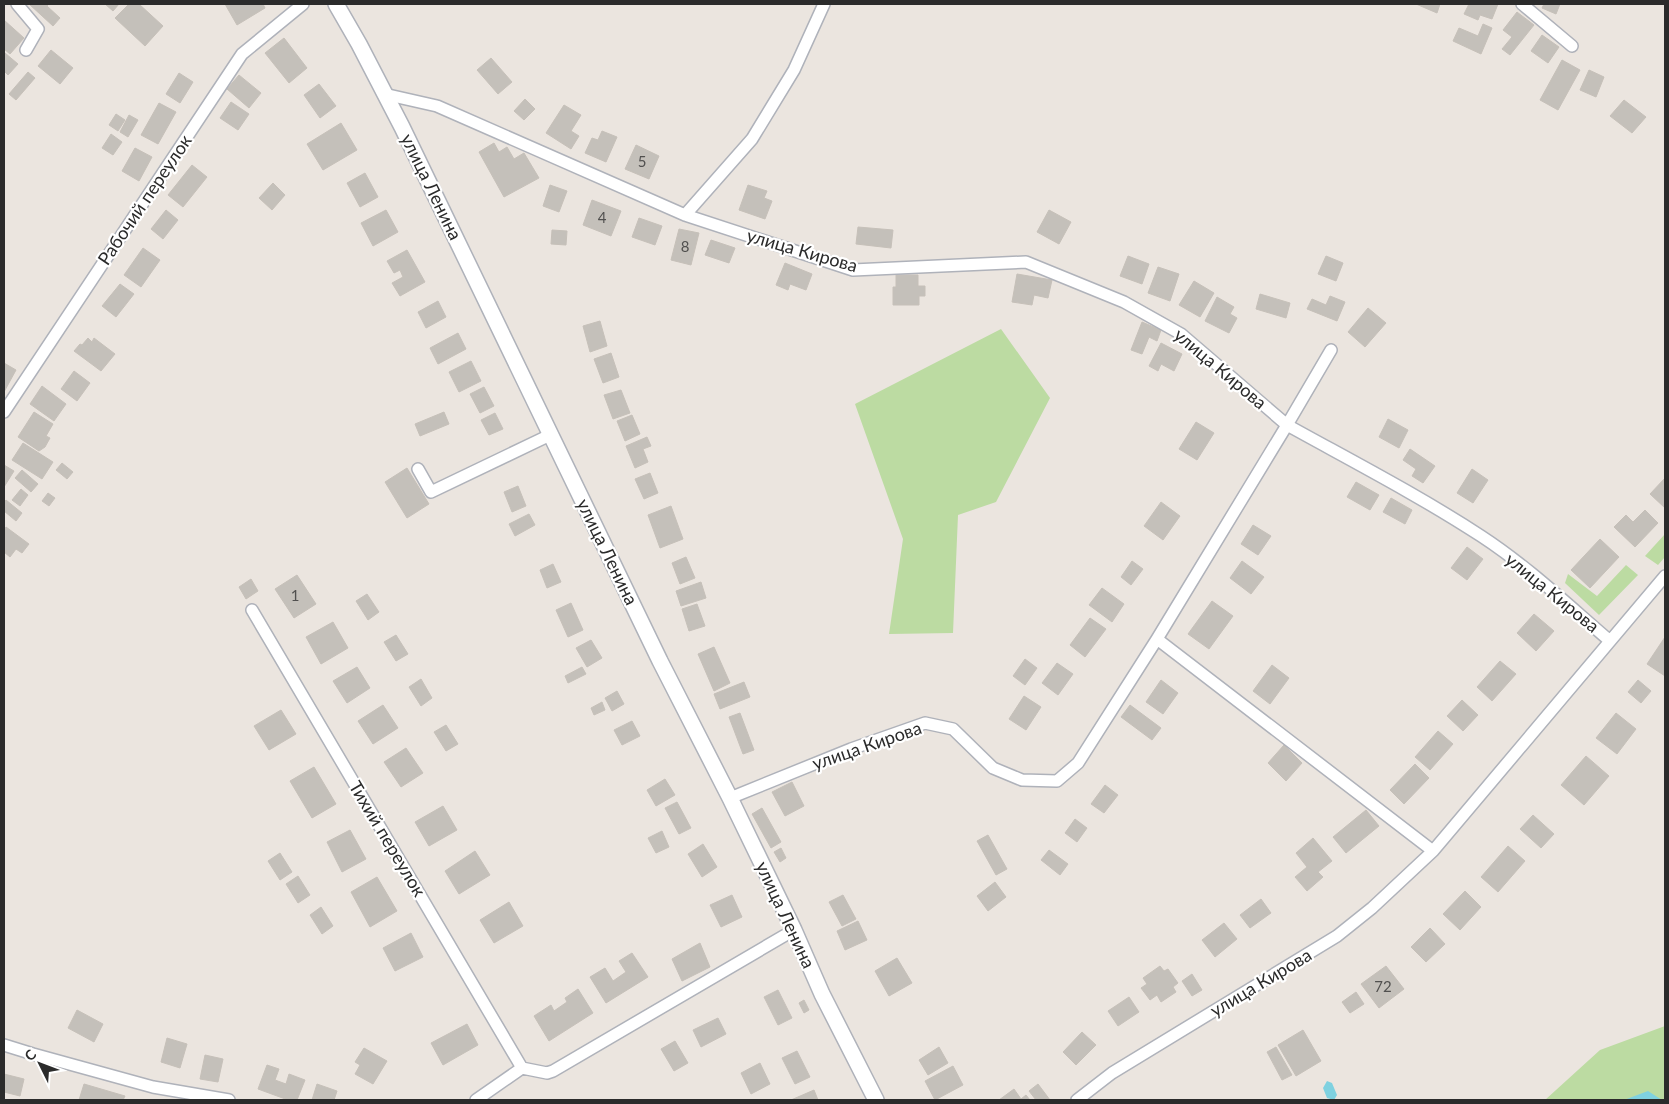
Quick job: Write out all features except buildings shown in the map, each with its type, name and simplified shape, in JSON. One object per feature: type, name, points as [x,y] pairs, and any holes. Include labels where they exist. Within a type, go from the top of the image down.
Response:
[{"type":"main road","name":"улица Ленина","points":[[336,4],[402,127],[660,661],[730,798],[794,930],[822,994],[876,1100]]},
{"type":"street","points":[[17,4],[38,30],[26,50]]},
{"type":"street","name":"Рабочий переулок","points":[[4,412],[242,54],[303,4]]},
{"type":"street","points":[[685,215],[752,139],[794,70],[824,4]]},
{"type":"street","points":[[1522,4],[1572,46]]},
{"type":"street","name":"улица Кирова","points":[[384,94],[437,106],[685,215],[853,270],[1026,262],[1124,302],[1182,334],[1287,425],[1402,488],[1482,537],[1535,576],[1610,641]]},
{"type":"street","name":"улица Кирова","points":[[730,798],[851,749],[925,723],[953,728],[992,768],[1022,780],[1056,781],[1078,763],[1157,639],[1331,350]]},
{"type":"street","points":[[418,469],[432,492],[550,435]]},
{"type":"street","name":"улица Кирова","points":[[1077,1100],[1112,1074],[1337,936],[1372,908],[1433,850],[1665,576]]},
{"type":"street","name":"Тихий переулок","points":[[252,610],[522,1068]]},
{"type":"street","points":[[1157,639],[1433,850]]},
{"type":"street","points":[[476,1100],[522,1068],[547,1072],[553,1071],[794,930]]},
{"type":"street","points":[[4,1045],[153,1087],[229,1100]]},
{"type":"green space","points":[[1001,329],[1050,398],[996,502],[958,515],[953,633],[889,634],[903,539],[855,404]]},
{"type":"green space","points":[[1665,534],[1665,557],[1658,565],[1645,556]]},
{"type":"green space","points":[[1626,565],[1638,575],[1599,615],[1565,583],[1568,574],[1597,596]]},
{"type":"green space","points":[[1665,1026],[1665,1100],[1545,1100],[1600,1050]]},
{"type":"water","points":[[1327,1081],[1332,1083],[1337,1095],[1334,1100],[1327,1098],[1323,1088]]},
{"type":"water","points":[[1648,1091],[1662,1100],[1624,1100]]}]
